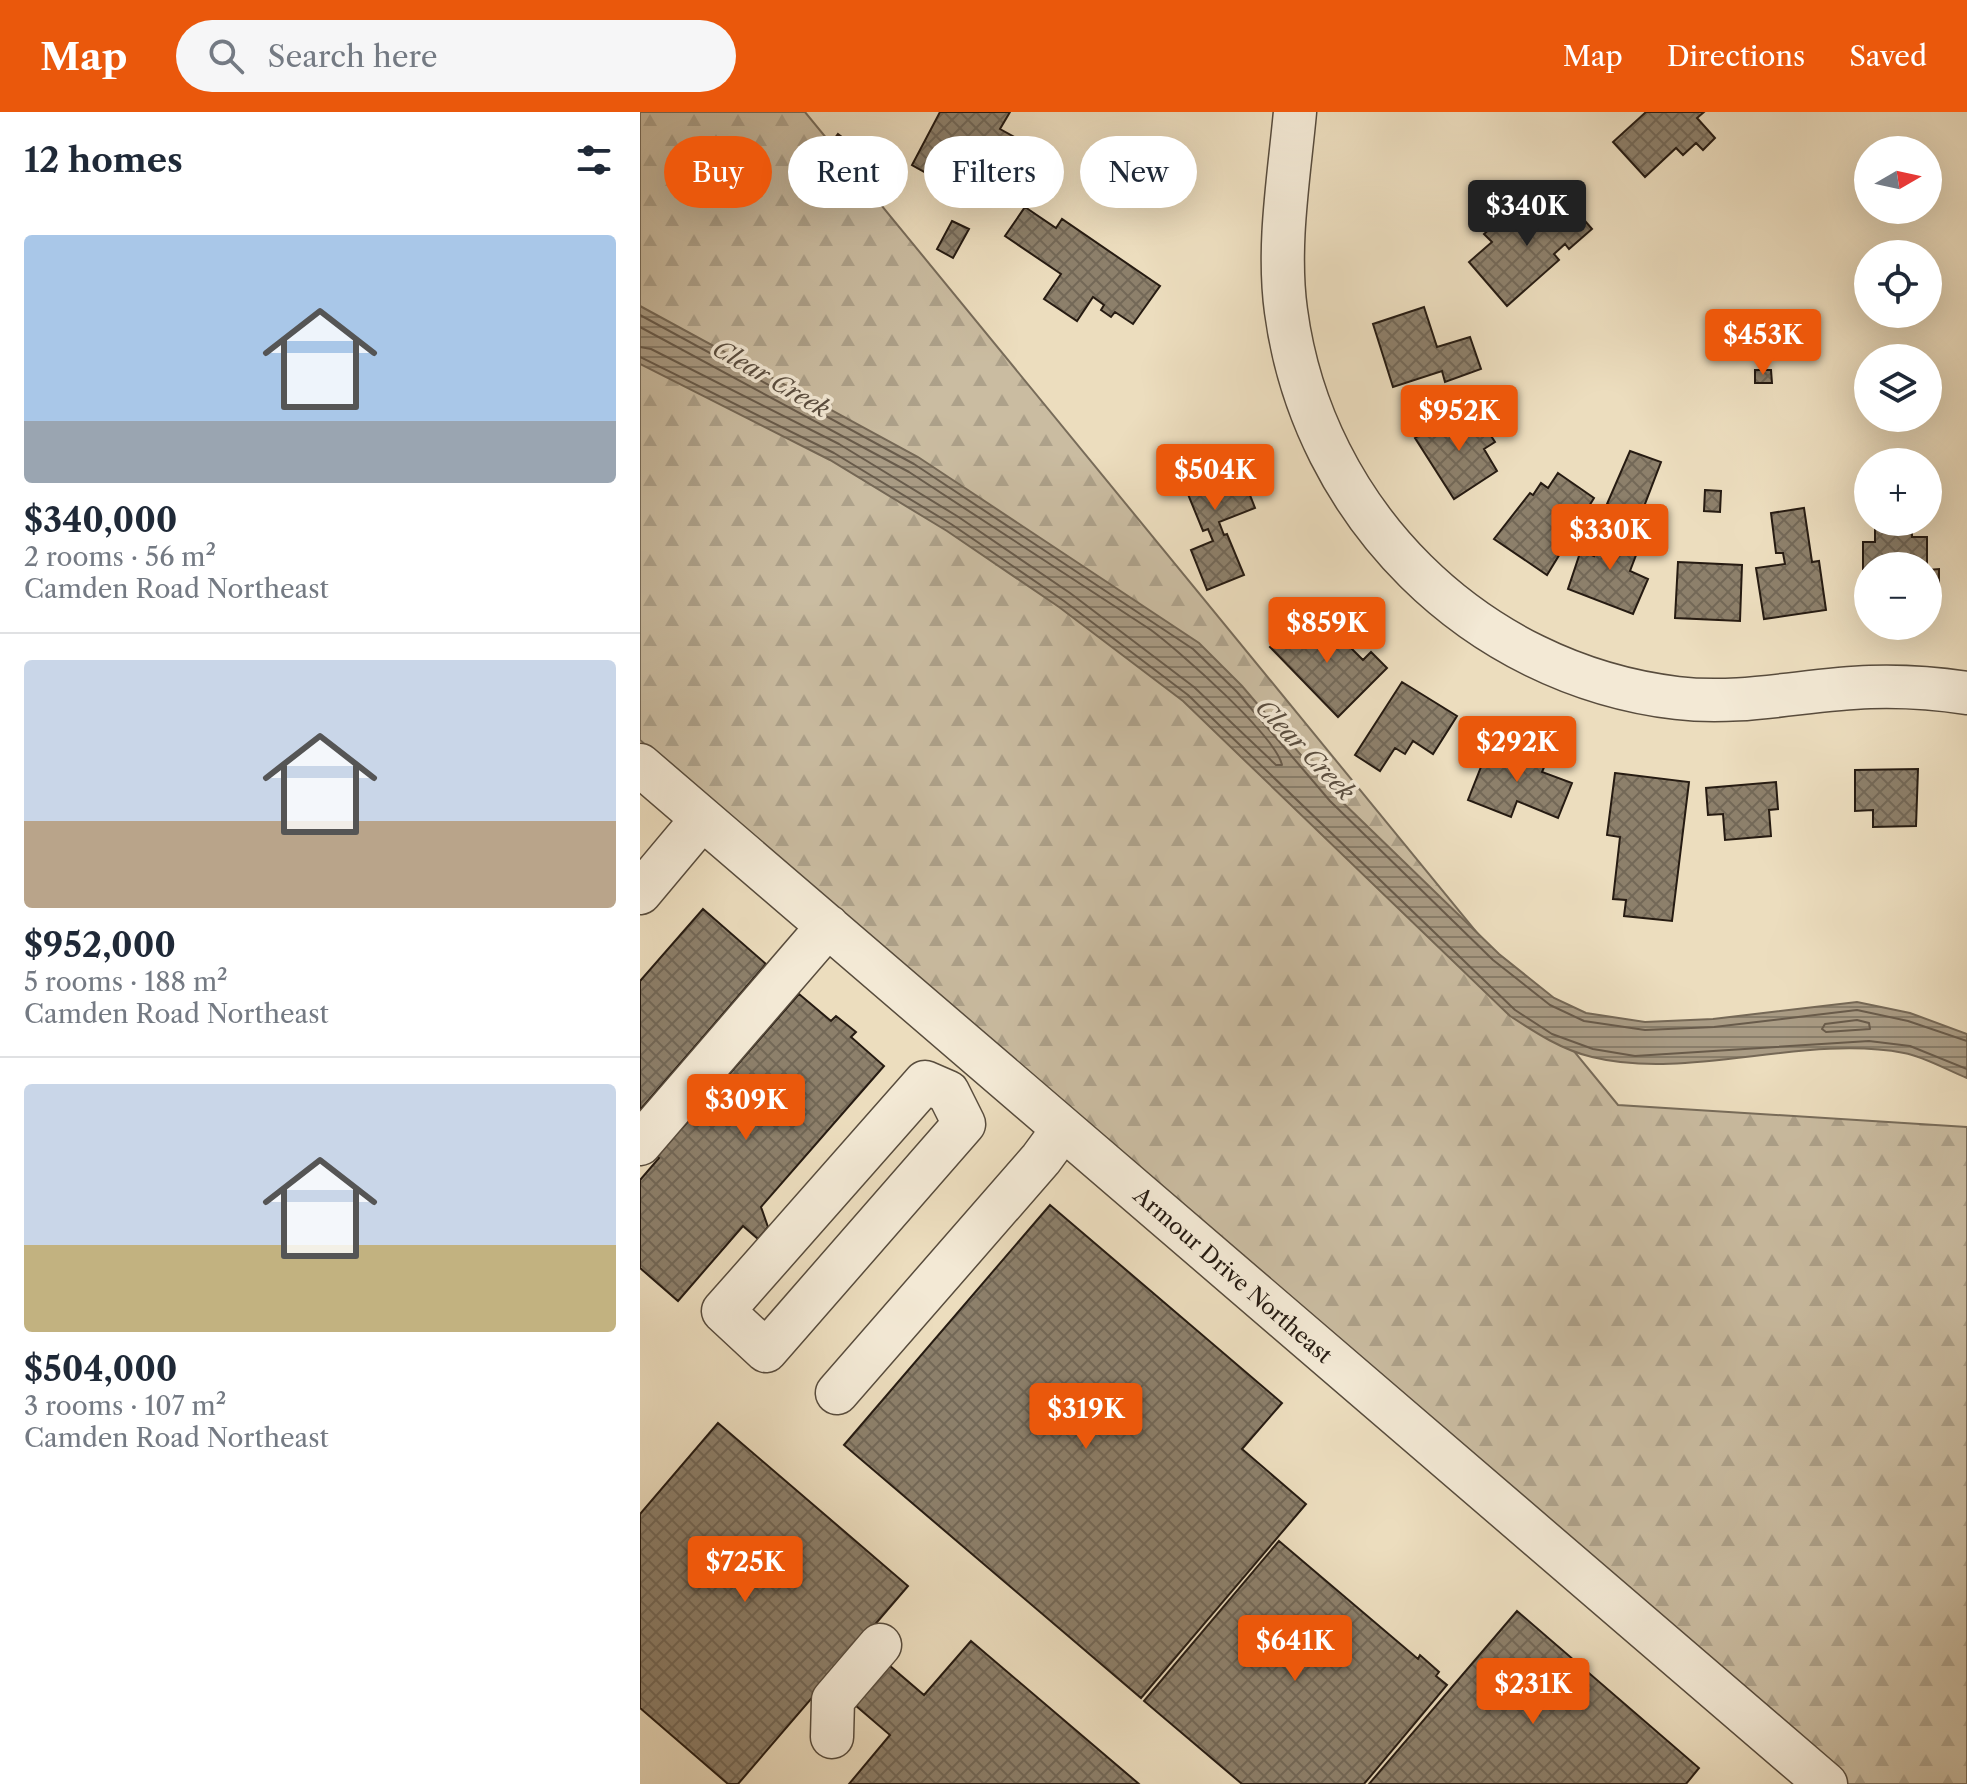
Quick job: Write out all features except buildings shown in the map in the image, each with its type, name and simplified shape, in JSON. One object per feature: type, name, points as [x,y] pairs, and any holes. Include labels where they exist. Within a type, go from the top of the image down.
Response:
[{"type":"street","points":[[1295,112],[1282,255],[1285,310],[1296,364],[1316,426],[1343,481],[1382,538],[1425,582],[1472,621],[1518,649],[1574,674],[1625,689],[1678,698],[1725,701],[1870,687],[1967,693]]},
{"type":"street","name":"Armour Drive Northeast","points":[[640,765],[1063,1129],[1540,1560],[1748,1739],[1814,1780]]},
{"type":"street","points":[[640,893],[702,819]]},
{"type":"street","points":[[640,1144],[828,926]]},
{"type":"street","points":[[948,1092],[975,1053]]},
{"type":"street","points":[[925,1082],[948,1092],[964,1124],[766,1351],[723,1311],[925,1082]]},
{"type":"street","points":[[837,1393],[1041,1159],[1063,1129]]},
{"type":"street","points":[[832,1737],[833,1700],[880,1645]]},
{"type":"green space","points":[[640,112],[805,112],[825,136],[788,136],[788,208],[884,208],[1618,1105],[1967,1127],[1967,1784],[1845,1784],[640,740]]},
{"type":"water","name":"Clear Creek","points":[[640,306],[918,457],[1199,643],[1242,686],[1335,795],[1499,954],[1554,998],[1586,1013],[1645,1022],[1713,1019],[1857,1002],[1910,1013],[1967,1034],[1967,1078],[1912,1055],[1866,1049],[1787,1052],[1667,1064],[1629,1063],[1581,1054],[1539,1035],[1510,1016],[1183,701],[1059,607],[947,531],[830,460],[640,364]]}]
